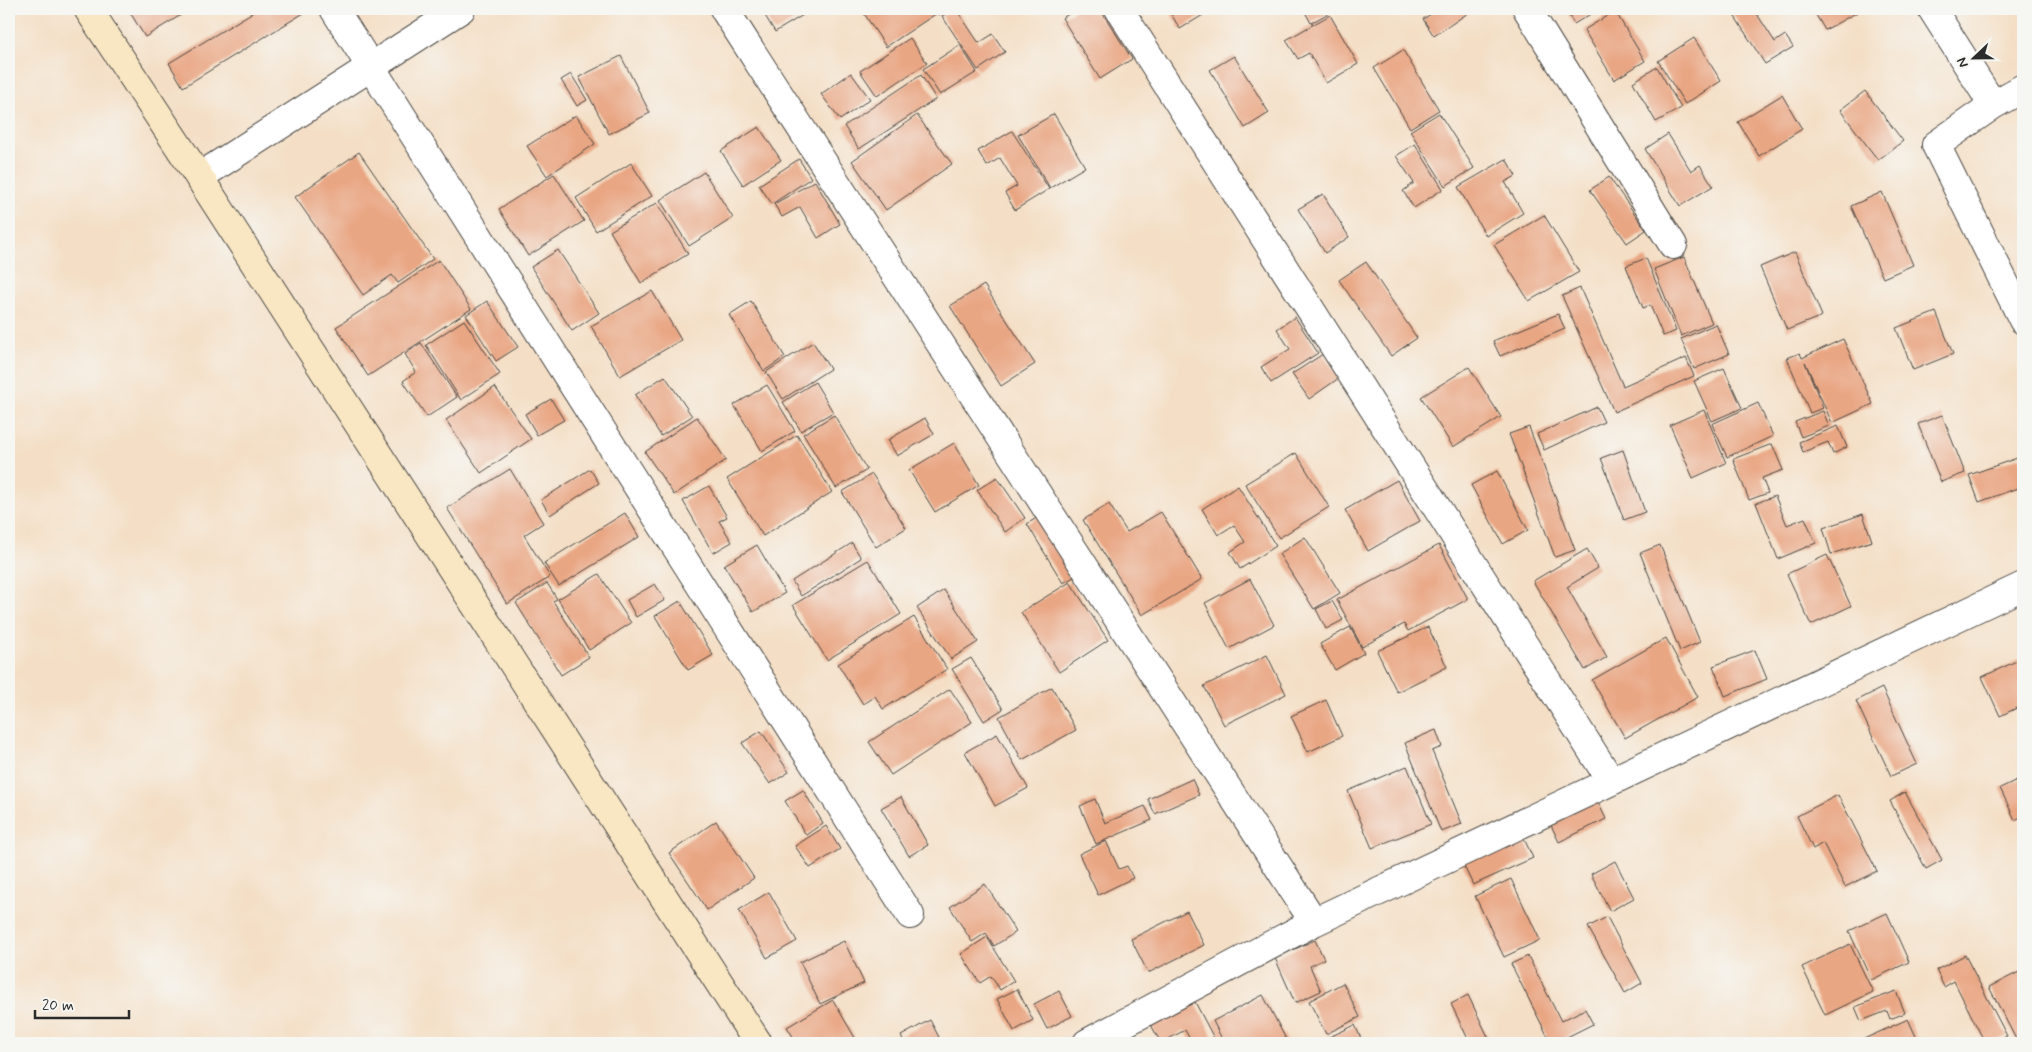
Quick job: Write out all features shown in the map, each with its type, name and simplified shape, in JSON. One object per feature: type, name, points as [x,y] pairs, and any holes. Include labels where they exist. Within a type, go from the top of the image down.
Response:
[{"type":"street","points":[[88,9],[199,177],[758,1043]]},
{"type":"street","points":[[334,9],[910,915]]},
{"type":"street","points":[[199,177],[461,9]]},
{"type":"street","points":[[724,9],[1314,922]]},
{"type":"street","points":[[1119,9],[1611,781]]},
{"type":"street","points":[[1526,9],[1673,245]]},
{"type":"street","points":[[1932,9],[1993,105]]},
{"type":"street","points":[[2023,88],[1993,105],[1936,145],[2023,320]]},
{"type":"street","points":[[1087,1043],[1314,922],[2023,586]]},
{"type":"building","points":[[128,9],[177,9],[181,15],[145,37]]},
{"type":"building","points":[[258,9],[306,9],[307,11],[183,87],[169,63]]},
{"type":"building","points":[[761,9],[813,9],[775,32]]},
{"type":"building","points":[[861,9],[934,9],[937,13],[886,47]]},
{"type":"building","points":[[936,9],[949,9],[939,15]]},
{"type":"building","points":[[956,9],[979,43],[993,34],[1005,52],[978,70],[942,16]]},
{"type":"building","points":[[1077,9],[1100,9],[1132,59],[1100,79],[1062,18]]},
{"type":"building","points":[[1168,9],[1213,9],[1180,29]]},
{"type":"building","points":[[1311,9],[1334,10],[1311,23],[1305,12]]},
{"type":"building","points":[[1439,9],[1474,9],[1434,36],[1423,19]]},
{"type":"building","points":[[1565,9],[1599,9],[1574,24]]},
{"type":"building","points":[[1730,9],[1759,9],[1755,11],[1775,42],[1785,35],[1793,47],[1765,64]]},
{"type":"building","points":[[1826,9],[1863,9],[1825,30],[1816,15]]},
{"type":"building","points":[[1615,11],[1645,61],[1614,80],[1584,30]]},
{"type":"building","points":[[1330,15],[1358,64],[1326,83],[1309,53],[1298,59],[1286,40]]},
{"type":"building","points":[[910,38],[927,63],[877,96],[860,71]]},
{"type":"building","points":[[1694,38],[1721,81],[1685,104],[1658,61]]},
{"type":"building","points":[[960,45],[977,72],[940,95],[923,69]]},
{"type":"building","points":[[1403,50],[1439,110],[1410,128],[1374,68]]},
{"type":"building","points":[[621,56],[650,113],[609,134],[579,77]]},
{"type":"building","points":[[1234,56],[1269,113],[1245,128],[1210,70]]},
{"type":"building","points":[[1657,67],[1681,108],[1656,122],[1633,82]]},
{"type":"building","points":[[851,73],[870,99],[840,120],[821,94]]},
{"type":"building","points":[[571,74],[587,100],[577,106],[561,80]]},
{"type":"building","points":[[921,75],[936,99],[859,149],[844,126]]},
{"type":"building","points":[[1865,91],[1903,141],[1878,160],[1840,110]]},
{"type":"building","points":[[1782,95],[1802,129],[1759,156],[1738,122]]},
{"type":"building","points":[[1439,113],[1474,168],[1445,186],[1410,131]]},
{"type":"building","points":[[1054,114],[1085,167],[1050,188],[1018,135]]},
{"type":"building","points":[[576,115],[595,144],[547,176],[527,146]]},
{"type":"building","points":[[917,115],[952,164],[886,210],[852,161]]},
{"type":"building","points":[[759,127],[781,160],[743,185],[721,151]]},
{"type":"building","points":[[1012,131],[1049,189],[1015,210],[1005,193],[1017,186],[1000,158],[987,166],[978,151]]},
{"type":"building","points":[[1668,134],[1691,171],[1700,165],[1713,186],[1680,206],[1645,149]]},
{"type":"building","points":[[1415,144],[1443,189],[1414,208],[1403,191],[1414,183],[1396,156]]},
{"type":"building","points":[[359,152],[433,259],[398,283],[392,275],[363,295],[295,197]]},
{"type":"building","points":[[799,159],[811,178],[772,204],[759,185]]},
{"type":"building","points":[[1506,159],[1516,176],[1505,182],[1523,213],[1486,236],[1458,187]]},
{"type":"building","points":[[631,163],[652,196],[596,231],[576,198]]},
{"type":"building","points":[[704,172],[733,218],[689,246],[660,200]]},
{"type":"building","points":[[554,174],[584,221],[528,256],[499,209]]},
{"type":"building","points":[[1609,177],[1646,230],[1627,243],[1590,190]]},
{"type":"building","points":[[815,181],[840,224],[818,238],[800,207],[782,217],[774,204]]},
{"type":"building","points":[[1882,192],[1913,265],[1883,278],[1851,206]]},
{"type":"building","points":[[1323,194],[1349,237],[1325,253],[1298,209]]},
{"type":"building","points":[[657,203],[688,254],[641,283],[610,231]]},
{"type":"building","points":[[1544,215],[1579,272],[1529,301],[1494,245]]},
{"type":"building","points":[[558,250],[599,313],[572,331],[531,267]]},
{"type":"building","points":[[1795,252],[1822,316],[1787,330],[1760,267]]},
{"type":"building","points":[[1684,257],[1712,323],[1681,336],[1654,269]]},
{"type":"building","points":[[1646,258],[1676,331],[1663,336],[1650,305],[1643,308],[1626,266]]},
{"type":"building","points":[[439,260],[471,309],[368,376],[336,327]]},
{"type":"building","points":[[1366,262],[1417,338],[1391,356],[1339,280]]},
{"type":"building","points":[[984,285],[1035,364],[1001,386],[950,306]]},
{"type":"building","points":[[1580,288],[1623,386],[1686,358],[1694,376],[1614,412],[1562,296]]},
{"type":"building","points":[[652,291],[681,340],[620,376],[591,326]]},
{"type":"building","points":[[487,301],[518,347],[496,361],[466,315]]},
{"type":"building","points":[[751,301],[785,357],[764,371],[729,315]]},
{"type":"building","points":[[1936,312],[1953,354],[1913,370],[1896,328]]},
{"type":"building","points":[[1558,314],[1565,329],[1500,356],[1493,341]]},
{"type":"building","points":[[1295,317],[1318,353],[1271,383],[1261,367],[1290,349],[1277,329]]},
{"type":"building","points":[[464,320],[500,374],[461,400],[426,345]]},
{"type":"building","points":[[1716,324],[1729,354],[1694,369],[1681,339]]},
{"type":"building","points":[[1843,339],[1873,404],[1832,423],[1805,362],[1823,408],[1810,413],[1787,358],[1800,353],[1802,358]]},
{"type":"building","points":[[813,342],[830,369],[783,399],[766,372]]},
{"type":"building","points":[[421,343],[457,397],[427,417],[403,381],[416,372],[405,354]]},
{"type":"building","points":[[1323,354],[1339,378],[1309,399],[1292,374]]},
{"type":"building","points":[[1469,367],[1501,417],[1453,447],[1421,397]]},
{"type":"building","points":[[1724,368],[1742,408],[1712,421],[1694,381]]},
{"type":"building","points":[[665,376],[692,416],[661,436],[635,395]]},
{"type":"building","points":[[815,382],[833,412],[801,431],[783,402]]},
{"type":"building","points":[[767,385],[795,431],[762,451],[734,405]]},
{"type":"building","points":[[495,387],[531,439],[481,473],[446,420]]},
{"type":"building","points":[[551,399],[564,420],[537,435],[525,414]]},
{"type":"building","points":[[1758,403],[1773,436],[1727,457],[1712,424]]},
{"type":"building","points":[[1597,407],[1604,422],[1544,450],[1537,434]]},
{"type":"building","points":[[1704,410],[1726,463],[1693,478],[1670,425]]},
{"type":"building","points":[[1823,411],[1829,426],[1801,437],[1795,422]]},
{"type":"building","points":[[834,415],[867,470],[836,488],[803,434]]},
{"type":"building","points":[[1942,415],[1965,473],[1941,482],[1918,424]]},
{"type":"building","points":[[697,417],[726,460],[674,495],[645,452]]},
{"type":"building","points":[[925,418],[934,434],[897,456],[888,440]]},
{"type":"building","points":[[1838,426],[1847,447],[1833,454],[1828,442],[1803,452],[1799,442]]},
{"type":"building","points":[[1529,427],[1575,550],[1555,557],[1509,434]]},
{"type":"building","points":[[797,435],[832,492],[763,536],[727,479]]},
{"type":"building","points":[[954,443],[979,485],[935,512],[909,470]]},
{"type":"building","points":[[1772,444],[1783,470],[1762,478],[1768,493],[1749,500],[1733,459]]},
{"type":"building","points":[[1623,450],[1645,512],[1624,520],[1601,458]]},
{"type":"building","points":[[1296,453],[1329,507],[1279,538],[1245,484]]},
{"type":"building","points":[[2020,457],[2023,466],[2023,486],[1979,502],[1969,475]]},
{"type":"building","points":[[510,469],[543,523],[524,535],[550,577],[507,604],[447,508]]},
{"type":"building","points":[[590,469],[599,483],[550,515],[541,500]]},
{"type":"building","points":[[1497,471],[1528,530],[1503,544],[1471,485]]},
{"type":"building","points":[[872,474],[906,528],[876,547],[842,492]]},
{"type":"building","points":[[997,477],[1025,518],[1005,532],[977,490]]},
{"type":"building","points":[[1397,480],[1420,521],[1368,551],[1345,510]]},
{"type":"building","points":[[709,486],[727,517],[719,521],[732,542],[713,553],[683,501]]},
{"type":"building","points":[[1238,486],[1276,546],[1240,569],[1230,552],[1245,542],[1234,525],[1218,535],[1202,509]]},
{"type":"building","points":[[1775,496],[1787,525],[1805,518],[1816,543],[1778,559],[1756,503]]},
{"type":"building","points":[[1109,504],[1127,532],[1161,512],[1202,579],[1142,615],[1083,520]]},
{"type":"building","points":[[625,513],[639,537],[559,586],[544,563]]},
{"type":"building","points":[[1863,514],[1872,541],[1831,554],[1823,528]]},
{"type":"building","points":[[1041,515],[1078,575],[1063,583],[1027,524]]},
{"type":"building","points":[[1305,537],[1340,593],[1314,609],[1279,554]]},
{"type":"building","points":[[852,543],[861,558],[801,596],[792,581]]},
{"type":"building","points":[[757,545],[785,593],[753,612],[724,565]]},
{"type":"building","points":[[1439,545],[1468,599],[1408,631],[1404,624],[1362,647],[1337,600]]},
{"type":"building","points":[[1660,545],[1700,642],[1680,651],[1640,553]]},
{"type":"building","points":[[1587,549],[1598,568],[1567,587],[1607,657],[1585,670],[1533,581]]},
{"type":"building","points":[[1827,555],[1851,606],[1811,625],[1787,574]]},
{"type":"building","points":[[868,560],[901,614],[827,660],[793,605]]},
{"type":"building","points":[[599,574],[631,623],[589,650],[558,599]]},
{"type":"building","points":[[1250,579],[1274,625],[1229,649],[1205,603]]},
{"type":"building","points":[[1070,582],[1108,640],[1059,672],[1021,612]]},
{"type":"building","points":[[547,583],[557,599],[553,601],[589,657],[561,675],[516,603]]},
{"type":"building","points":[[655,584],[665,600],[636,617],[627,600]]},
{"type":"building","points":[[944,590],[978,642],[951,659],[917,608]]},
{"type":"building","points":[[680,601],[713,655],[688,670],[655,616]]},
{"type":"building","points":[[1332,601],[1343,620],[1326,629],[1316,609]]},
{"type":"building","points":[[914,617],[947,669],[883,709],[875,696],[863,704],[838,664]]},
{"type":"building","points":[[1350,627],[1364,653],[1335,670],[1320,644]]},
{"type":"building","points":[[1428,627],[1447,667],[1397,692],[1377,651]]},
{"type":"building","points":[[1666,638],[1698,697],[1625,738],[1592,680]]},
{"type":"building","points":[[1755,650],[1767,679],[1725,696],[1713,666]]},
{"type":"building","points":[[1267,655],[1286,694],[1224,725],[1204,686]]},
{"type":"building","points":[[971,658],[1003,709],[984,721],[952,669]]},
{"type":"building","points":[[2023,658],[2023,705],[2000,716],[1982,677]]},
{"type":"building","points":[[1052,687],[1076,730],[1022,760],[999,717]]},
{"type":"building","points":[[1882,688],[1917,764],[1891,776],[1856,701]]},
{"type":"building","points":[[950,689],[972,722],[891,775],[869,742]]},
{"type":"building","points":[[1326,700],[1342,736],[1308,752],[1291,716]]},
{"type":"building","points":[[1436,730],[1442,747],[1432,751],[1462,824],[1441,832],[1405,743]]},
{"type":"building","points":[[761,731],[789,772],[770,784],[742,743]]},
{"type":"building","points":[[997,734],[1028,788],[995,806],[965,752]]},
{"type":"building","points":[[1407,766],[1431,824],[1372,848],[1348,791]]},
{"type":"building","points":[[2023,777],[2023,816],[2015,820],[2000,788]]},
{"type":"building","points":[[1192,779],[1199,795],[1155,814],[1148,799]]},
{"type":"building","points":[[803,790],[823,823],[806,835],[785,801]]},
{"type":"building","points":[[1905,792],[1942,860],[1926,869],[1890,801]]},
{"type":"building","points":[[1838,795],[1877,871],[1845,887],[1823,843],[1813,849],[1797,816]]},
{"type":"building","points":[[901,797],[928,845],[909,856],[881,808]]},
{"type":"building","points":[[1596,798],[1606,819],[1559,842],[1549,821]]},
{"type":"building","points":[[1095,799],[1105,823],[1145,806],[1152,820],[1096,844],[1080,806]]},
{"type":"building","points":[[716,821],[754,878],[707,910],[669,853]]},
{"type":"building","points":[[826,826],[840,849],[810,868],[795,846]]},
{"type":"building","points":[[1521,832],[1533,858],[1473,885],[1461,860]]},
{"type":"building","points":[[1106,841],[1119,869],[1127,866],[1133,878],[1098,895],[1079,854]]},
{"type":"building","points":[[1615,861],[1634,898],[1610,911],[1591,874]]},
{"type":"building","points":[[1511,879],[1540,940],[1504,957],[1475,896]]},
{"type":"building","points":[[985,884],[1016,932],[994,946],[986,933],[972,942],[950,907]]},
{"type":"building","points":[[769,892],[797,941],[767,958],[739,910]]},
{"type":"building","points":[[1187,911],[1204,945],[1148,973],[1131,939]]},
{"type":"building","points":[[1887,913],[1909,962],[1871,980],[1849,931]]},
{"type":"building","points":[[1607,917],[1642,983],[1625,993],[1588,927]]},
{"type":"building","points":[[987,937],[1014,981],[1000,990],[991,976],[980,983],[961,954]]},
{"type":"building","points":[[1315,940],[1324,959],[1310,966],[1321,991],[1295,1003],[1275,958]]},
{"type":"building","points":[[844,941],[864,983],[820,1004],[800,962]]},
{"type":"building","points":[[1850,944],[1873,992],[1825,1015],[1802,967]]},
{"type":"building","points":[[1965,955],[2007,1036],[1991,1043],[1985,1043],[1954,981],[1944,987],[1936,970]]},
{"type":"building","points":[[1528,956],[1561,1021],[1585,1009],[1593,1024],[1555,1043],[1551,1043],[1511,964]]},
{"type":"building","points":[[2021,971],[2023,975],[2023,1041],[2018,1043],[1989,987]]},
{"type":"building","points":[[1343,983],[1360,1017],[1326,1034],[1309,1001]]},
{"type":"building","points":[[1017,989],[1033,1020],[1014,1031],[997,999]]},
{"type":"building","points":[[1059,991],[1072,1016],[1047,1029],[1034,1004]]},
{"type":"building","points":[[1896,991],[1905,1013],[1890,1019],[1887,1011],[1861,1021],[1855,1007]]},
{"type":"building","points":[[1263,995],[1288,1043],[1224,1043],[1213,1021]]},
{"type":"building","points":[[1468,995],[1491,1043],[1470,1043],[1451,1004]]},
{"type":"building","points":[[833,1000],[858,1043],[797,1043],[787,1027]]},
{"type":"building","points":[[1195,1002],[1216,1042],[1192,1043],[1185,1030],[1161,1043],[1151,1025]]},
{"type":"building","points":[[1908,1019],[1919,1043],[1855,1043]]},
{"type":"building","points":[[930,1020],[942,1043],[905,1043],[901,1036]]},
{"type":"building","points":[[1355,1025],[1363,1043],[1322,1043],[1321,1041]]}]
